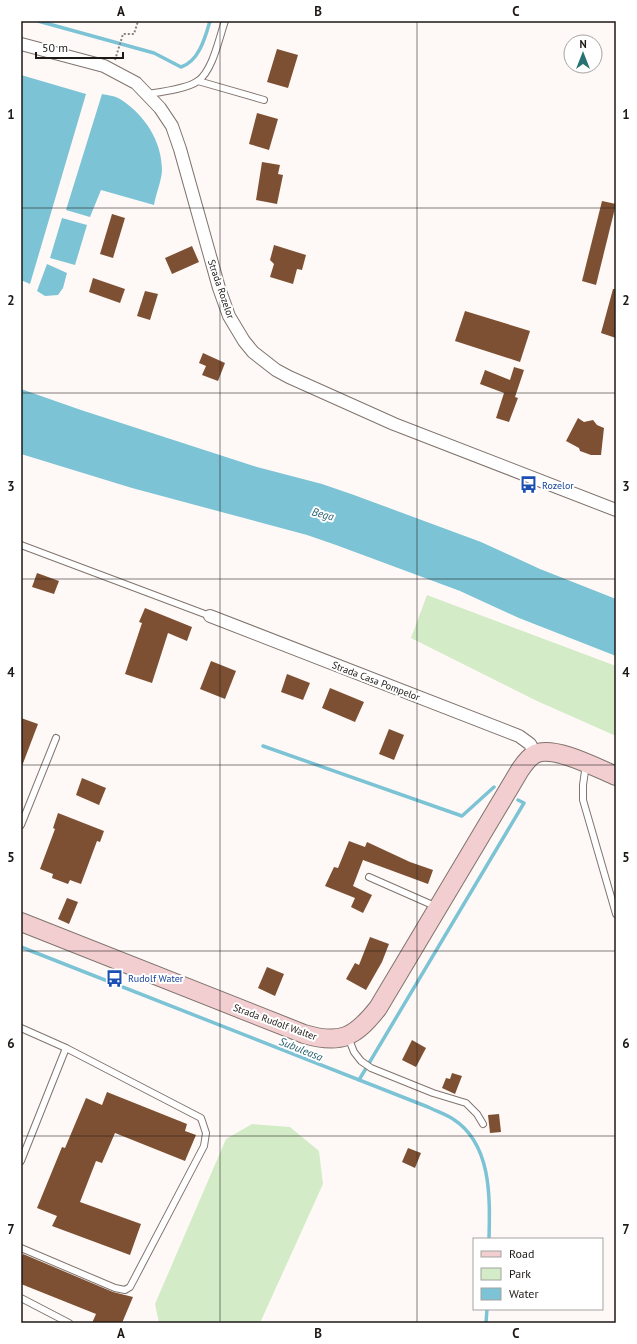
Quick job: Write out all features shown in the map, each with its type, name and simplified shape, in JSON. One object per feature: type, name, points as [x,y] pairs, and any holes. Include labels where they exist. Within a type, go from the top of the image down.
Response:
[{"type":"street","name":"Strada Rozelor","points":[[21,44],[104,66],[136,83],[160,108],[172,126],[180,149],[219,288],[229,316],[244,341],[253,352],[276,370],[289,377],[394,424],[616,510]]},
{"type":"street","name":"Strada Casa Pompelor","points":[[210,616],[519,736],[530,744],[535,754]]},
{"type":"street","points":[[535,754],[548,751],[561,753],[616,776]]},
{"type":"street","name":"Strada Rudolf Walter","points":[[21,922],[304,1034],[320,1039],[335,1039],[347,1036],[358,1031],[378,1008],[520,770],[535,754]]},
{"type":"lane","points":[[147,94],[176,89],[198,81],[209,69],[225,21]]},
{"type":"lane","points":[[198,81],[264,100]]},
{"type":"lane","points":[[21,545],[210,616]]},
{"type":"lane","points":[[21,825],[56,738]]},
{"type":"lane","points":[[586,764],[582,800],[616,914]]},
{"type":"lane","points":[[369,877],[438,907]]},
{"type":"lane","points":[[21,1028],[66,1048],[201,1118],[206,1133],[204,1146],[130,1287],[125,1290],[115,1288],[21,1248]]},
{"type":"lane","points":[[347,1036],[354,1052],[361,1061],[371,1068],[432,1093],[466,1103],[477,1114],[483,1124]]},
{"type":"lane","points":[[21,1161],[66,1048]]},
{"type":"lane","points":[[21,1298],[69,1323]]},
{"type":"path","points":[[115,60],[123,34],[134,34],[138,21]]},
{"type":"green space","points":[[427,595],[616,666],[616,736],[537,701],[411,638]]},
{"type":"green space","points":[[252,1124],[290,1127],[319,1151],[323,1184],[260,1323],[159,1323],[155,1304],[226,1139]]},
{"type":"water","points":[[21,75],[86,94],[30,284],[21,280]]},
{"type":"water","points":[[102,94],[120,99],[129,105],[144,121],[159,149],[162,171],[154,205],[101,190],[90,217],[66,210]]},
{"type":"water","points":[[62,218],[87,225],[75,265],[50,258]]},
{"type":"water","points":[[47,264],[67,273],[63,288],[58,295],[45,296],[37,291]]},
{"type":"water","name":"Bega","points":[[21,389],[257,467],[322,484],[354,495],[481,542],[540,569],[616,599],[616,656],[519,618],[460,591],[307,535],[132,488],[21,454]]},
{"type":"building","points":[[277,49],[298,55],[288,88],[267,82]]},
{"type":"building","points":[[257,113],[278,119],[269,150],[249,144]]},
{"type":"building","points":[[262,162],[280,165],[278,174],[283,175],[277,204],[256,200]]},
{"type":"building","points":[[602,201],[616,204],[596,285],[582,281]]},
{"type":"building","points":[[112,214],[125,218],[113,258],[100,254]]},
{"type":"building","points":[[274,245],[306,255],[302,270],[297,269],[293,284],[270,277],[274,264],[270,260]]},
{"type":"building","points":[[192,246],[199,262],[172,274],[165,258]]},
{"type":"building","points":[[93,278],[125,289],[120,303],[89,292]]},
{"type":"building","points":[[613,289],[616,289],[616,338],[601,333]]},
{"type":"building","points":[[145,291],[158,294],[150,320],[137,316]]},
{"type":"building","points":[[465,311],[530,331],[520,362],[455,341]]},
{"type":"building","points":[[203,353],[225,363],[218,381],[202,375],[206,366],[199,363]]},
{"type":"building","points":[[514,367],[524,370],[515,397],[518,398],[509,422],[496,418],[504,393],[480,384],[485,370],[510,380]]},
{"type":"building","points":[[578,418],[584,422],[593,420],[597,425],[604,428],[601,455],[591,455],[580,451],[579,448],[566,441]]},
{"type":"building","points":[[37,573],[59,581],[54,594],[32,587]]},
{"type":"building","points":[[145,608],[192,627],[187,641],[168,633],[152,683],[125,674],[142,623],[139,622]]},
{"type":"building","points":[[211,661],[236,671],[225,699],[200,689]]},
{"type":"building","points":[[287,674],[310,683],[303,700],[281,692]]},
{"type":"building","points":[[330,688],[364,702],[355,722],[322,708]]},
{"type":"building","points":[[21,718],[38,724],[22,766],[21,765]]},
{"type":"building","points":[[389,729],[404,735],[394,760],[379,754]]},
{"type":"building","points":[[82,778],[106,788],[99,805],[76,795]]},
{"type":"building","points":[[58,813],[104,831],[100,842],[97,841],[81,884],[70,880],[68,884],[52,878],[53,874],[40,869],[55,829],[53,828]]},
{"type":"building","points":[[349,841],[365,847],[367,842],[410,862],[433,870],[428,884],[363,860],[353,886],[372,895],[363,913],[351,907],[355,898],[325,886],[334,867],[338,868]]},
{"type":"building","points":[[67,898],[78,902],[69,924],[58,919]]},
{"type":"building","points":[[370,937],[389,944],[382,962],[366,990],[346,979],[355,963],[359,965]]},
{"type":"building","points":[[267,967],[284,974],[275,996],[258,988]]},
{"type":"building","points":[[412,1040],[426,1048],[416,1067],[402,1060]]},
{"type":"building","points":[[452,1073],[462,1076],[455,1094],[442,1088],[446,1078],[450,1079]]},
{"type":"building","points":[[107,1092],[187,1124],[185,1131],[196,1135],[185,1161],[115,1133],[102,1163],[96,1161],[80,1202],[141,1224],[130,1255],[52,1226],[57,1216],[37,1208],[62,1147],[65,1148],[86,1098],[102,1105]]},
{"type":"building","points":[[499,1114],[501,1132],[490,1133],[488,1115]]},
{"type":"building","points":[[408,1148],[421,1153],[415,1168],[402,1162]]},
{"type":"building","points":[[23,1254],[113,1292],[133,1297],[122,1323],[92,1323],[96,1314],[21,1284],[21,1259]]},
{"type":"waterway","points":[[38,21],[154,53],[181,67],[192,60],[197,54],[210,21]]},
{"type":"waterway","points":[[263,746],[462,816],[494,787]]},
{"type":"waterway","points":[[359,1080],[524,803],[518,800]]},
{"type":"waterway","name":"Subuleasa","points":[[21,947],[428,1107],[453,1119],[466,1130],[482,1157],[488,1190],[489,1238]]},
{"type":"waterway","name":"Subuleasa","points":[[486,1323],[487,1310]]},
{"type":"place","name":"Rozelor","points":[[529,485]]},
{"type":"place","name":"Rudolf Water","points":[[115,978]]}]
